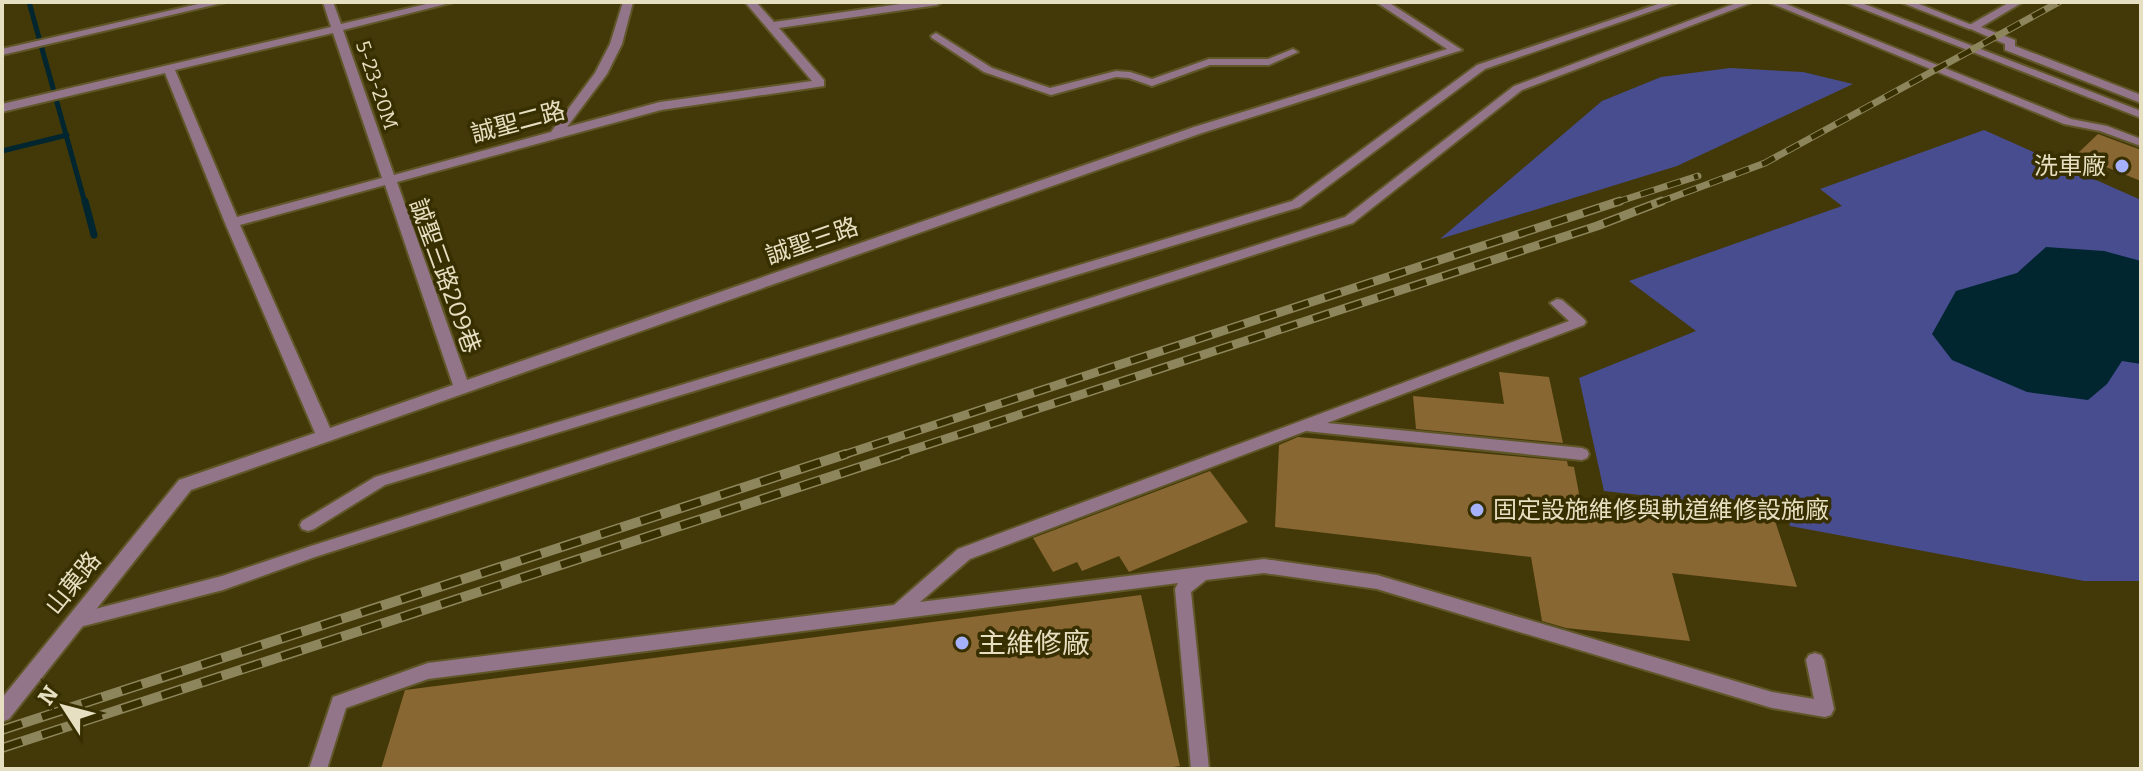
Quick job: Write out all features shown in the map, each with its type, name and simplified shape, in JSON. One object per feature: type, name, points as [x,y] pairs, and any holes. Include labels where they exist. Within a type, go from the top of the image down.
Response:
[{"type":"street","points":[[2,52],[221,2]]},
{"type":"street","name":"5-23-20M","points":[[328,2],[388,181]]},
{"type":"street","points":[[2,108],[449,2]]},
{"type":"street","points":[[555,135],[601,74],[616,44],[628,2]]},
{"type":"street","points":[[750,2],[771,26],[937,2]]},
{"type":"street","name":"誠聖三路","points":[[185,485],[1198,130],[1456,50],[1381,2]]},
{"type":"street","points":[[1972,27],[2018,2]]},
{"type":"street","name":"誠聖二路","points":[[232,223],[660,106],[820,83],[771,26]]},
{"type":"street","points":[[1972,27],[2011,42],[2009,48],[2141,99]]},
{"type":"street","points":[[169,69],[324,434]]},
{"type":"street","name":"誠聖三路209巷","points":[[388,181],[461,386]]},
{"type":"street","name":"山菓路","points":[[2,713],[185,485]]},
{"type":"lane","points":[[308,525],[380,481],[1296,204],[1481,67],[1673,2]]},
{"type":"lane","points":[[76,621],[223,583],[311,552],[1349,220],[1518,88],[1748,2]]},
{"type":"lane","points":[[1773,2],[2068,122],[2103,128],[2141,143]]},
{"type":"lane","points":[[1850,2],[2141,115]]},
{"type":"lane","points":[[1905,2],[1972,27]]},
{"type":"lane","points":[[936,36],[988,70],[1051,92],[1061,85],[1080,84],[1110,73],[1124,72],[1152,83],[1209,62],[1269,62],[1293,52]]},
{"type":"lane","points":[[900,610],[964,554],[1579,322],[1557,303]]},
{"type":"lane","points":[[1304,425],[1582,454]]},
{"type":"lane","points":[[318,769],[339,703],[428,671],[1264,566],[1377,582],[1772,700],[1825,709],[1815,660]]},
{"type":"lane","points":[[1200,769],[1183,589],[1203,573]]},
{"type":"shaded area","points":[[1730,68],[1803,72],[1853,84],[1677,166],[1440,239],[1602,101],[1661,77]]},
{"type":"shaded area","points":[[1984,130],[2141,200],[2141,581],[2084,581],[1790,526],[1785,511],[1604,491],[1579,378],[1696,331],[1629,281],[1842,206],[1820,189]]},
{"type":"shaded area","points":[[2046,247],[2104,251],[2141,261],[2141,364],[2122,361],[2107,384],[2088,400],[2027,392],[1952,360],[1932,334],[1956,291],[2017,273]]},
{"type":"building","name":"洗車廠","points":[[2098,134],[2141,150],[2141,181],[2076,155]]},
{"type":"building","points":[[1499,372],[1549,377],[1563,443],[1416,429],[1413,396],[1504,404]]},
{"type":"building","name":"固定設施維修與軌道維修設施廠","points":[[1298,437],[1567,461],[1568,466],[1574,467],[1580,499],[1775,521],[1797,587],[1672,573],[1690,641],[1566,628],[1542,621],[1531,557],[1275,527],[1279,445]]},
{"type":"building","points":[[1210,471],[1248,522],[1129,572],[1119,556],[1082,571],[1077,562],[1053,572],[1033,538]]},
{"type":"building","name":"主維修廠","points":[[1141,595],[1180,766],[1160,769],[381,769],[405,690]]},
{"type":"waterway","points":[[29,2],[66,135]]},
{"type":"waterway","points":[[2,151],[66,135]]},
{"type":"waterway","points":[[66,135],[85,203]]},
{"type":"waterway","points":[[85,201],[94,235]]},
{"type":"railway","points":[[1657,203],[1765,163],[2059,2]]},
{"type":"railway","points":[[1614,203],[1698,176]]},
{"type":"railway","points":[[840,456],[1620,201]]},
{"type":"railway","points":[[893,456],[1597,226],[1662,201]]},
{"type":"railway","points":[[2,730],[846,454]]},
{"type":"railway","points":[[2,748],[900,454]]},
{"type":"place","name":"洗車廠","points":[[2122,166]]},
{"type":"place","name":"固定設施維修與軌道維修設施廠","points":[[1477,510]]},
{"type":"place","name":"主維修廠","points":[[962,643]]}]
